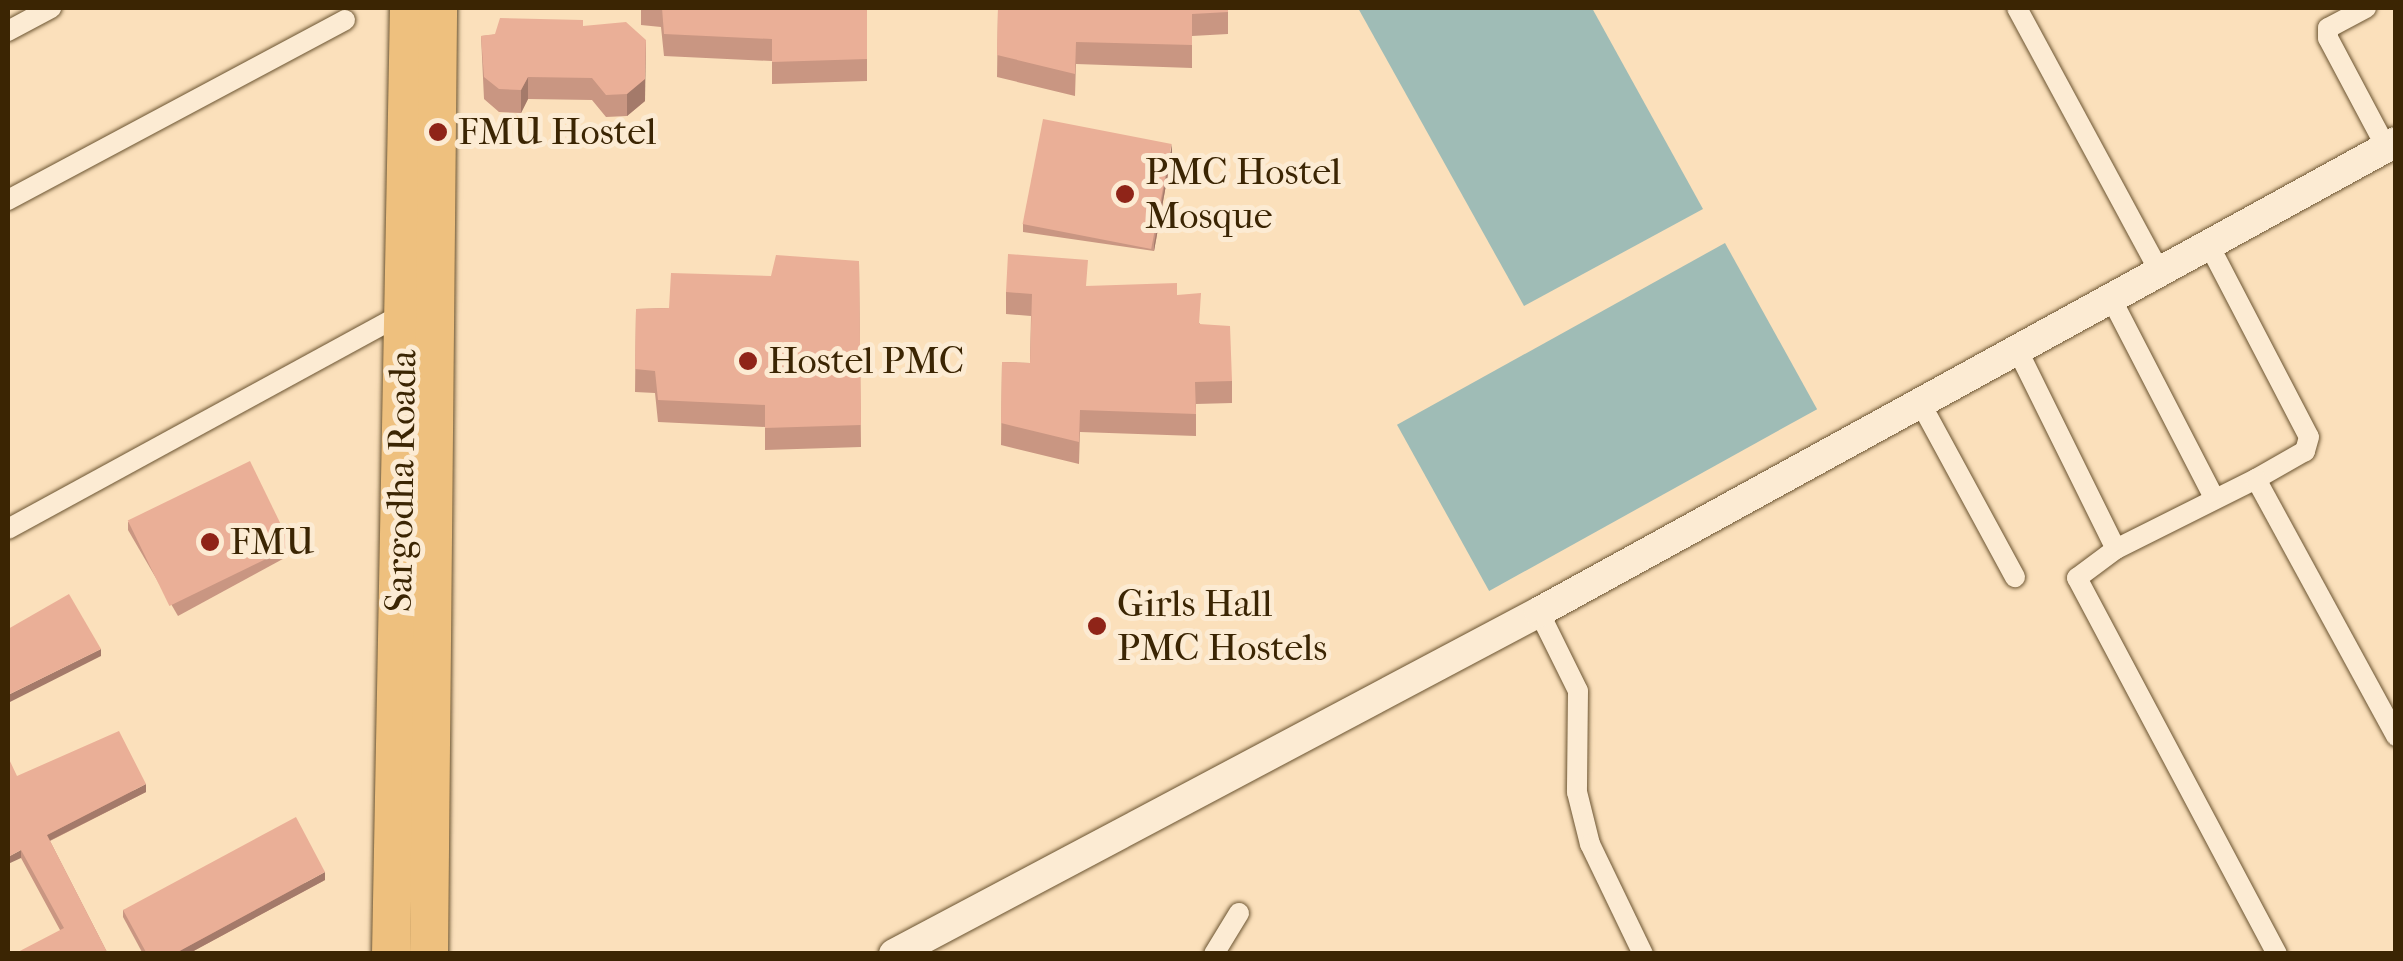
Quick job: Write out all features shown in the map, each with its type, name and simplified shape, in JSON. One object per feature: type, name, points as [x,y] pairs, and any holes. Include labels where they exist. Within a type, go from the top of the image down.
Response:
[{"type":"highway","name":"Sargodha Roada","points":[[391,954],[408,8]]},
{"type":"highway","name":"Sargodha Roada","points":[[429,954],[438,8]]},
{"type":"street","points":[[8,31],[51,8]]},
{"type":"street","points":[[2017,8],[2160,273]]},
{"type":"street","points":[[894,954],[1538,612],[2391,144],[2328,38],[2328,28],[2366,8]]},
{"type":"street","points":[[8,200],[346,20]]},
{"type":"street","points":[[2209,245],[2309,437],[2305,450],[2116,549],[2084,569],[2078,588],[2278,954]]},
{"type":"street","points":[[2112,300],[2214,498]]},
{"type":"street","points":[[8,529],[404,313]]},
{"type":"street","points":[[2018,351],[2116,549]]},
{"type":"street","points":[[1921,404],[2015,577]]},
{"type":"street","points":[[2256,479],[2396,736]]},
{"type":"street","points":[[1538,612],[1578,691],[1577,792],[1590,844],[1644,954]]},
{"type":"street","points":[[1214,954],[1239,913]]},
{"type":"water","points":[[1358,8],[1592,8],[1703,209],[1524,306]]},
{"type":"water","points":[[1725,243],[1817,409],[1489,591],[1397,425]]},
{"type":"building","points":[[662,8],[867,8],[867,59],[772,62],[772,39],[664,34]]},
{"type":"building","points":[[998,8],[1228,8],[1228,12],[1192,14],[1192,45],[1076,42],[1075,74],[997,55]]},
{"type":"building","points":[[500,18],[583,20],[583,26],[626,22],[646,40],[645,79],[627,94],[606,95],[592,78],[528,77],[521,90],[499,89],[484,77],[481,36],[495,34]]},
{"type":"building","points":[[1043,119],[1172,144],[1151,249],[1023,224]]},
{"type":"building","name":"Hostel PMC","points":[[1008,254],[1088,260],[1086,286],[1177,283],[1177,295],[1201,293],[1199,324],[1230,326],[1232,381],[1195,382],[1196,414],[1080,410],[1079,442],[1001,423],[1002,362],[1030,363],[1032,294],[1006,292]]},
{"type":"building","name":"Hostel PMC","points":[[776,255],[859,261],[861,425],[765,428],[765,405],[658,400],[655,371],[635,369],[636,309],[669,308],[671,273],[771,276]]},
{"type":"building","name":"FMU","points":[[250,461],[292,546],[169,606],[128,521]]},
{"type":"building","points":[[69,594],[101,649],[8,695],[8,629]]},
{"type":"building","points":[[119,731],[146,784],[47,835],[108,954],[14,954],[64,928],[21,850],[8,857],[8,757],[17,776]]},
{"type":"building","points":[[296,817],[325,872],[174,954],[147,954],[123,910]]},
{"type":"place","name":"FMU Hostel","points":[[438,132]]},
{"type":"place","name":"PMC Hostel Mosque","points":[[1125,194]]},
{"type":"place","name":"Hostel PMC","points":[[748,361]]},
{"type":"place","name":"FMU","points":[[210,542]]},
{"type":"place","name":"Girls Hall PMC Hostels","points":[[1097,626]]}]
